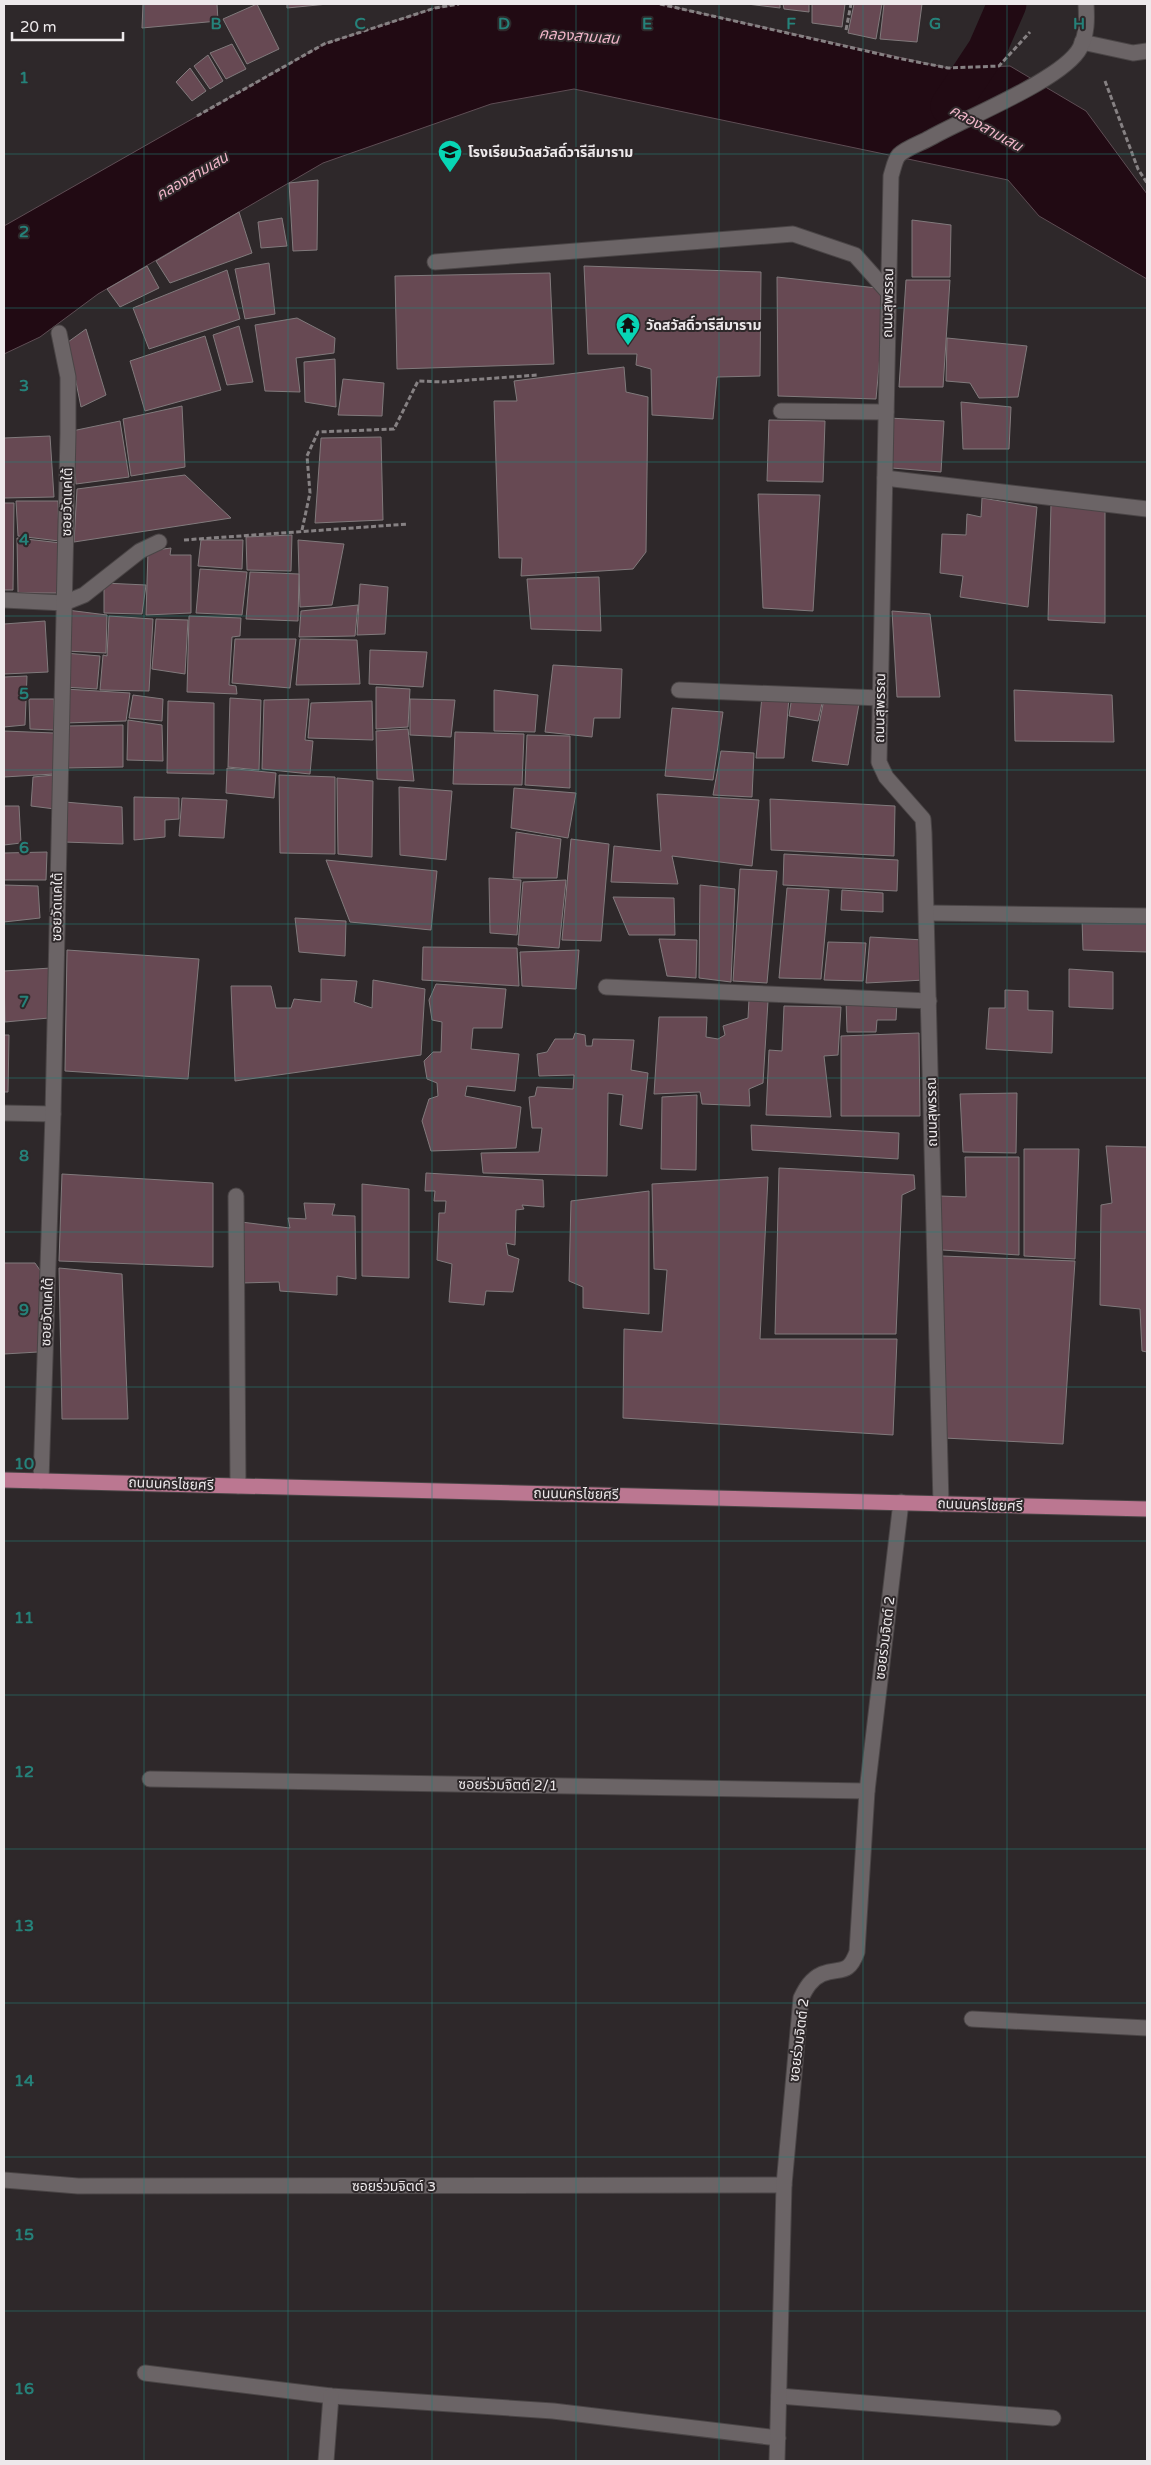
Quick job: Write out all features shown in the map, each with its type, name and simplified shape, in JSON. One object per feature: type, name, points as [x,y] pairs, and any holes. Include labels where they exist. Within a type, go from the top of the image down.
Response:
[{"type":"main road","name":"ถนนนครไชยศรี","points":[[4,1480],[1147,1509]]},
{"type":"street","name":"ถนนสุพรรณ","points":[[941,1504],[928,913],[923,820],[886,777],[879,762],[891,176],[899,155],[948,128],[1006,101],[1065,66],[1079,50],[1082,42],[1088,24],[1086,4]]},
{"type":"street","points":[[1082,42],[1133,53],[1147,51]]},
{"type":"street","points":[[435,262],[793,234],[854,255],[888,292]]},
{"type":"street","name":"ซอยวัดแคใต้","points":[[41,1481],[53,1114],[68,377],[59,333]]},
{"type":"street","points":[[780,411],[886,412]]},
{"type":"street","points":[[885,478],[1147,509]]},
{"type":"street","points":[[4,600],[64,602],[84,595],[140,551],[159,542]]},
{"type":"street","points":[[679,690],[880,698]]},
{"type":"street","points":[[928,913],[1147,916]]},
{"type":"street","points":[[606,987],[929,1001]]},
{"type":"street","points":[[4,1113],[53,1114]]},
{"type":"street","points":[[236,1196],[238,1486]]},
{"type":"street","name":"ซอยร่วมจิตต์ 2","points":[[776,2461],[780,2396],[784,2185],[801,1998],[809,1984],[822,1974],[842,1971],[852,1964],[857,1952],[867,1791],[901,1502]]},
{"type":"street","name":"ซอยร่วมจิตต์ 2/1","points":[[150,1779],[867,1791]]},
{"type":"street","points":[[972,2019],[1147,2028]]},
{"type":"street","name":"ซอยร่วมจิตต์ 3","points":[[4,2180],[78,2186],[784,2185]]},
{"type":"street","points":[[145,2373],[331,2396],[553,2411],[778,2438]]},
{"type":"street","points":[[326,2461],[331,2396]]},
{"type":"street","points":[[780,2396],[1053,2418]]},
{"type":"path","points":[[197,116],[324,44],[435,8],[459,4]]},
{"type":"path","points":[[660,4],[948,68],[999,66],[1030,32]]},
{"type":"path","points":[[846,30],[850,4]]},
{"type":"path","points":[[1105,81],[1138,169],[1147,183]]},
{"type":"path","points":[[302,530],[310,493],[307,456],[318,432],[394,429],[418,381],[443,382],[537,375]]},
{"type":"path","points":[[159,542],[302,530],[408,524]]},
{"type":"water","name":"คลองสามเสน","points":[[459,4],[660,4],[948,68],[1010,66],[1086,111],[1147,194],[1147,279],[1039,216],[1008,180],[574,89],[491,104],[323,163],[98,294],[40,337],[4,354],[4,226],[324,44],[435,8]]},
{"type":"building","points":[[143,4],[217,4],[218,21],[142,28]]},
{"type":"building","points":[[257,4],[279,49],[247,64],[223,19]]},
{"type":"building","points":[[287,4],[328,4],[287,8]]},
{"type":"building","points":[[747,4],[780,4],[780,8]]},
{"type":"building","points":[[783,4],[809,4],[809,12],[784,9]]},
{"type":"building","points":[[812,4],[845,4],[842,27],[812,23]]},
{"type":"building","points":[[854,4],[882,4],[876,39],[848,33]]},
{"type":"building","points":[[884,4],[922,4],[917,42],[880,39]]},
{"type":"building","points":[[232,44],[246,69],[226,79],[210,53]]},
{"type":"building","points":[[208,55],[223,81],[210,89],[194,66]]},
{"type":"building","points":[[190,68],[206,91],[192,101],[176,82]]},
{"type":"building","points":[[318,180],[317,250],[293,251],[289,183]]},
{"type":"building","points":[[239,212],[252,253],[170,283],[156,261]]},
{"type":"building","points":[[282,218],[287,246],[261,248],[258,222]]},
{"type":"building","points":[[912,220],[951,225],[950,277],[912,277]]},
{"type":"building","points":[[269,263],[275,314],[245,319],[235,269]]},
{"type":"building","points":[[147,266],[159,288],[120,307],[107,289]]},
{"type":"building","points":[[584,266],[761,272],[760,376],[717,377],[713,419],[652,415],[651,369],[636,365],[637,354],[588,354]]},
{"type":"building","points":[[227,270],[240,319],[149,349],[133,308]]},
{"type":"building","points":[[550,273],[554,364],[397,369],[395,276]]},
{"type":"building","points":[[777,277],[886,289],[876,399],[778,396]]},
{"type":"building","points":[[906,280],[950,280],[943,387],[899,387]]},
{"type":"building","points":[[297,318],[335,338],[334,353],[296,358],[300,392],[265,391],[255,325]]},
{"type":"building","points":[[239,326],[253,382],[227,385],[213,335]]},
{"type":"building","points":[[86,329],[106,395],[81,407],[68,342]]},
{"type":"building","points":[[205,336],[221,390],[145,411],[130,361]]},
{"type":"building","points":[[947,338],[1027,346],[1018,397],[979,398],[970,383],[946,381]]},
{"type":"building","points":[[335,359],[336,407],[305,402],[304,362]]},
{"type":"building","points":[[624,367],[626,392],[648,397],[646,552],[633,569],[521,576],[522,558],[499,558],[494,401],[517,401],[514,381]]},
{"type":"building","points":[[343,379],[384,383],[382,416],[338,415]]},
{"type":"building","points":[[961,402],[1011,407],[1009,449],[963,449]]},
{"type":"building","points":[[182,406],[185,467],[131,476],[123,419]]},
{"type":"building","points":[[889,418],[944,421],[941,472],[892,468]]},
{"type":"building","points":[[769,420],[825,421],[823,482],[767,481]]},
{"type":"building","points":[[120,421],[129,477],[76,484],[72,431]]},
{"type":"building","points":[[50,436],[54,497],[4,498],[4,438]]},
{"type":"building","points":[[381,437],[383,520],[315,523],[321,438]]},
{"type":"building","points":[[185,475],[231,518],[74,542],[77,489]]},
{"type":"building","points":[[758,494],[820,495],[813,611],[763,608]]},
{"type":"building","points":[[982,498],[1037,507],[1028,607],[960,597],[963,576],[940,573],[942,534],[966,535],[967,514],[981,517]]},
{"type":"building","points":[[16,501],[58,501],[59,541],[18,536]]},
{"type":"building","points":[[4,503],[14,503],[13,590],[4,590]]},
{"type":"building","points":[[1051,504],[1105,511],[1105,623],[1048,620]]},
{"type":"building","points":[[292,535],[291,571],[247,570],[246,537]]},
{"type":"building","points":[[17,538],[61,543],[58,593],[18,593]]},
{"type":"building","points":[[201,540],[243,540],[242,569],[198,566]]},
{"type":"building","points":[[298,540],[344,544],[332,605],[300,607]]},
{"type":"building","points":[[171,548],[170,555],[191,555],[191,613],[146,615],[148,551]]},
{"type":"building","points":[[200,569],[247,572],[242,615],[196,613]]},
{"type":"building","points":[[250,572],[299,574],[298,621],[246,619]]},
{"type":"building","points":[[599,577],[601,631],[531,629],[527,579]]},
{"type":"building","points":[[104,583],[146,585],[142,614],[104,613]]},
{"type":"building","points":[[360,584],[388,587],[385,634],[357,635]]},
{"type":"building","points":[[358,605],[355,636],[299,637],[301,611]]},
{"type":"building","points":[[67,610],[107,615],[106,653],[66,651]]},
{"type":"building","points":[[892,611],[930,614],[940,697],[897,697]]},
{"type":"building","points":[[109,616],[153,619],[149,691],[100,690],[103,655],[107,656]]},
{"type":"building","points":[[189,616],[241,618],[240,636],[232,637],[229,685],[236,686],[237,694],[187,692]]},
{"type":"building","points":[[156,619],[188,620],[185,674],[152,669]]},
{"type":"building","points":[[45,621],[48,672],[4,674],[4,624]]},
{"type":"building","points":[[235,639],[296,639],[290,688],[232,683]]},
{"type":"building","points":[[300,639],[357,640],[360,684],[296,685]]},
{"type":"building","points":[[370,650],[427,652],[423,687],[369,684]]},
{"type":"building","points":[[65,653],[100,656],[97,689],[64,687]]},
{"type":"building","points":[[553,665],[622,669],[620,718],[594,718],[592,737],[545,732]]},
{"type":"building","points":[[27,676],[25,725],[4,727],[4,677]]},
{"type":"building","points":[[376,687],[410,689],[408,727],[376,729]]},
{"type":"building","points":[[65,689],[130,693],[126,721],[65,723]]},
{"type":"building","points":[[494,690],[538,695],[535,732],[494,731]]},
{"type":"building","points":[[1014,690],[1112,695],[1114,742],[1015,741]]},
{"type":"building","points":[[133,695],[163,699],[162,721],[129,718]]},
{"type":"building","points":[[762,696],[789,697],[784,758],[756,758]]},
{"type":"building","points":[[792,696],[823,699],[818,721],[789,716]]},
{"type":"building","points":[[230,698],[261,700],[259,770],[228,767]]},
{"type":"building","points":[[29,699],[54,699],[54,730],[30,729]]},
{"type":"building","points":[[309,699],[305,740],[313,741],[310,774],[262,769],[264,700]]},
{"type":"building","points":[[410,699],[455,700],[451,737],[410,735]]},
{"type":"building","points":[[824,699],[859,704],[848,765],[812,761]]},
{"type":"building","points":[[168,701],[214,703],[214,774],[167,773]]},
{"type":"building","points":[[372,701],[373,740],[308,738],[311,703]]},
{"type":"building","points":[[672,708],[723,712],[713,780],[665,776]]},
{"type":"building","points":[[128,720],[162,725],[163,761],[127,760]]},
{"type":"building","points":[[123,725],[123,767],[65,768],[66,726]]},
{"type":"building","points":[[408,729],[414,781],[377,779],[376,731]]},
{"type":"building","points":[[4,731],[54,733],[54,774],[4,777]]},
{"type":"building","points":[[455,732],[524,734],[522,785],[453,784]]},
{"type":"building","points":[[527,735],[570,736],[570,788],[525,785]]},
{"type":"building","points":[[721,751],[754,753],[752,797],[713,795]]},
{"type":"building","points":[[227,768],[276,773],[274,798],[226,793]]},
{"type":"building","points":[[54,775],[55,809],[31,806],[33,777]]},
{"type":"building","points":[[279,775],[335,777],[335,854],[280,853]]},
{"type":"building","points":[[337,778],[373,781],[372,857],[338,854]]},
{"type":"building","points":[[399,787],[452,791],[446,860],[400,855]]},
{"type":"building","points":[[514,788],[576,793],[568,838],[511,828]]},
{"type":"building","points":[[657,794],[759,800],[752,866],[672,856],[678,884],[611,882],[614,846],[661,851]]},
{"type":"building","points":[[134,797],[179,798],[179,819],[165,820],[165,837],[134,840]]},
{"type":"building","points":[[182,798],[227,800],[224,838],[179,836]]},
{"type":"building","points":[[770,799],[895,806],[894,856],[771,850]]},
{"type":"building","points":[[65,802],[122,807],[123,844],[64,842]]},
{"type":"building","points":[[4,806],[19,806],[21,843],[4,845]]},
{"type":"building","points":[[516,832],[561,839],[557,878],[513,878]]},
{"type":"building","points":[[571,839],[609,844],[601,941],[562,940]]},
{"type":"building","points":[[47,852],[46,880],[4,880],[4,853]]},
{"type":"building","points":[[784,854],[898,860],[897,891],[783,885]]},
{"type":"building","points":[[326,860],[437,871],[431,930],[350,922]]},
{"type":"building","points":[[740,869],[777,871],[767,983],[733,981]]},
{"type":"building","points":[[489,878],[521,880],[517,935],[490,933]]},
{"type":"building","points":[[566,880],[559,948],[518,945],[523,882]]},
{"type":"building","points":[[4,885],[38,886],[40,918],[4,922]]},
{"type":"building","points":[[700,885],[735,889],[731,982],[699,978]]},
{"type":"building","points":[[787,888],[829,890],[821,979],[779,978]]},
{"type":"building","points":[[842,890],[883,893],[883,912],[841,910]]},
{"type":"building","points":[[613,897],[674,898],[675,935],[629,935]]},
{"type":"building","points":[[295,918],[346,921],[345,956],[299,952]]},
{"type":"building","points":[[1082,919],[1147,921],[1147,952],[1083,950]]},
{"type":"building","points":[[870,937],[924,940],[925,980],[866,983]]},
{"type":"building","points":[[659,939],[697,940],[696,978],[667,976]]},
{"type":"building","points":[[828,942],[866,943],[863,981],[824,980]]},
{"type":"building","points":[[423,947],[517,948],[519,986],[422,980]]},
{"type":"building","points":[[67,950],[199,959],[188,1079],[65,1071]]},
{"type":"building","points":[[579,950],[576,989],[522,986],[520,952]]},
{"type":"building","points":[[51,968],[49,1018],[5,1022],[4,971]]},
{"type":"building","points":[[1069,969],[1113,972],[1113,1009],[1069,1007]]},
{"type":"building","points":[[321,979],[357,981],[354,1002],[372,1008],[373,980],[425,989],[421,1055],[235,1081],[231,986],[271,986],[276,1008],[291,1008],[294,999],[321,1002]]},
{"type":"building","points":[[436,984],[506,989],[502,1028],[473,1028],[471,1049],[519,1054],[515,1091],[467,1086],[465,1096],[521,1107],[516,1148],[431,1151],[422,1121],[429,1099],[438,1096],[437,1083],[427,1079],[424,1061],[433,1052],[441,1052],[442,1022],[432,1020],[429,1000]]},
{"type":"building","points":[[1005,990],[1028,991],[1028,1010],[1053,1011],[1052,1053],[986,1049],[989,1008],[1005,1008]]},
{"type":"building","points":[[749,999],[768,1001],[763,1083],[749,1089],[750,1106],[702,1104],[700,1092],[654,1094],[659,1017],[707,1017],[706,1037],[718,1039],[725,1035],[723,1026],[748,1018]]},
{"type":"building","points":[[846,1000],[897,1002],[896,1020],[877,1020],[876,1032],[847,1032]]},
{"type":"building","points":[[784,1006],[841,1007],[838,1055],[824,1056],[831,1117],[766,1115],[769,1050],[782,1051]]},
{"type":"building","points":[[575,1033],[585,1035],[586,1046],[592,1046],[593,1039],[634,1040],[631,1070],[648,1073],[642,1129],[620,1125],[623,1095],[608,1093],[607,1176],[483,1173],[481,1153],[539,1152],[542,1128],[532,1128],[529,1097],[535,1096],[537,1087],[573,1089],[574,1075],[539,1076],[537,1054],[547,1052],[555,1039],[573,1039]]},
{"type":"building","points":[[919,1033],[920,1116],[841,1116],[841,1036]]},
{"type":"building","points":[[4,1035],[9,1035],[8,1092],[4,1092]]},
{"type":"building","points":[[1017,1093],[1016,1153],[963,1152],[960,1094]]},
{"type":"building","points":[[697,1095],[696,1170],[661,1169],[662,1097]]},
{"type":"building","points":[[751,1125],[899,1133],[898,1159],[752,1150]]},
{"type":"building","points":[[1106,1146],[1147,1147],[1147,1352],[1142,1351],[1140,1309],[1100,1305],[1101,1205],[1112,1203]]},
{"type":"building","points":[[1024,1149],[1079,1149],[1075,1259],[1024,1256]]},
{"type":"building","points":[[965,1157],[1019,1157],[1019,1255],[942,1250],[940,1196],[966,1197]]},
{"type":"building","points":[[779,1168],[914,1175],[915,1189],[902,1195],[896,1334],[775,1334]]},
{"type":"building","points":[[426,1173],[543,1180],[544,1207],[522,1205],[524,1209],[516,1210],[515,1245],[506,1243],[508,1255],[519,1259],[513,1292],[486,1291],[484,1305],[449,1302],[452,1264],[437,1260],[439,1213],[445,1213],[446,1201],[434,1201],[435,1191],[425,1191]]},
{"type":"building","points":[[62,1174],[213,1183],[213,1267],[59,1261]]},
{"type":"building","points":[[768,1177],[760,1339],[897,1339],[893,1435],[623,1418],[624,1329],[662,1332],[667,1270],[654,1269],[652,1184]]},
{"type":"building","points":[[362,1184],[409,1189],[409,1278],[362,1276]]},
{"type":"building","points":[[649,1191],[649,1314],[583,1308],[583,1287],[569,1281],[571,1201]]},
{"type":"building","points":[[304,1203],[335,1204],[332,1215],[355,1216],[356,1279],[337,1276],[337,1295],[280,1291],[279,1282],[241,1283],[241,1222],[290,1228],[288,1218],[306,1219]]},
{"type":"building","points":[[942,1256],[1075,1261],[1063,1444],[944,1438]]},
{"type":"building","points":[[4,1263],[35,1263],[42,1273],[38,1352],[4,1354]]},
{"type":"building","points":[[59,1268],[122,1274],[128,1419],[62,1419]]},
{"type":"waterway","name":"คลองสามเสน","points":[[950,106],[987,50],[1007,4]]},
{"type":"place","name":"โรงเรียนวัดสวัสดิ์วารีสีมาราม","points":[[450,173]]},
{"type":"place","name":"วัดสวัสดิ์วารีสีมาราม","points":[[628,346]]}]
